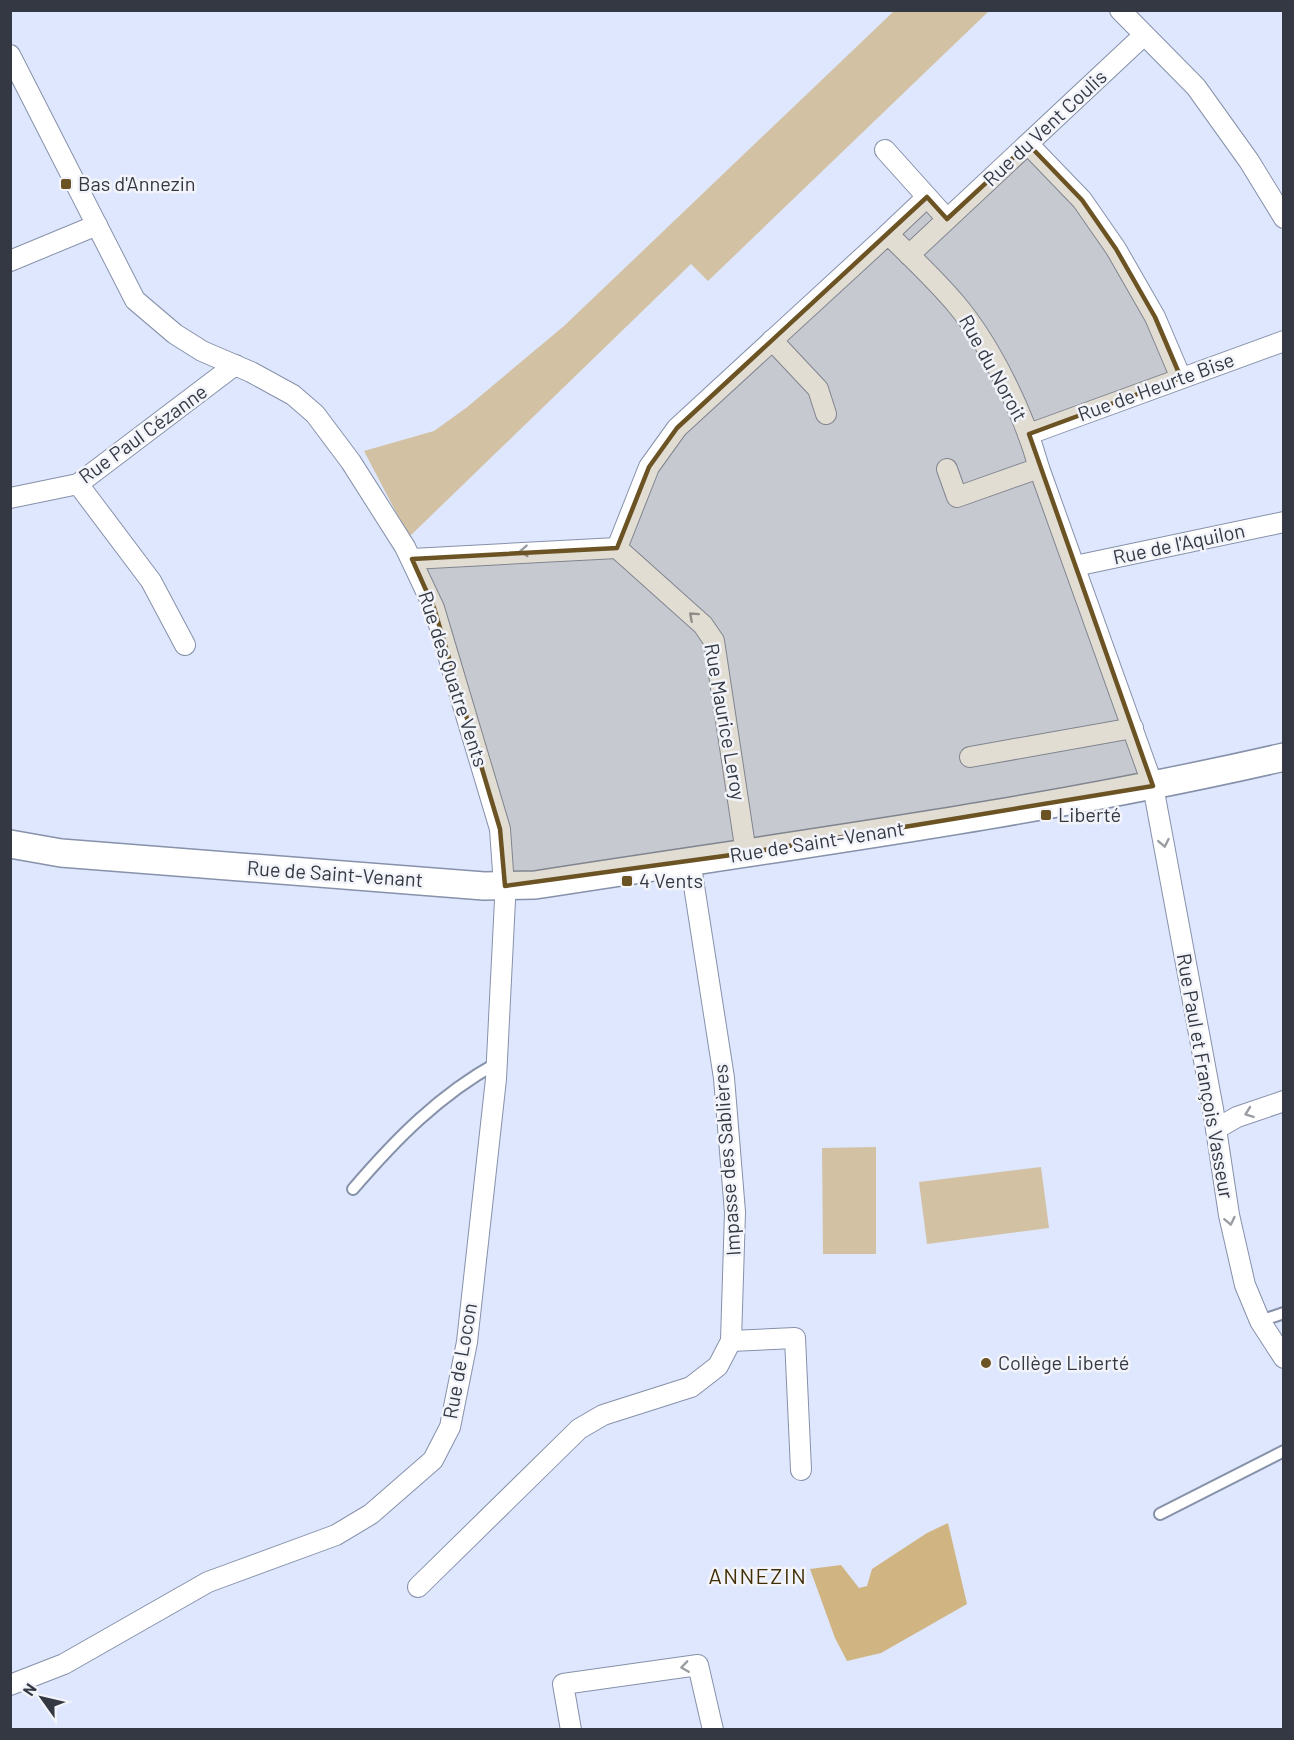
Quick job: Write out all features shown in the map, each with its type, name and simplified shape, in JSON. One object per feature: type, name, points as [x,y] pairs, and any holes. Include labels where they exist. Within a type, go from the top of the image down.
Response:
[{"type":"main road","name":"Rue de Saint-Venant","points":[[10,844],[61,853],[132,859],[505,886],[535,885],[957,820],[1153,786],[1284,757]]},
{"type":"street","points":[[1120,10],[1143,36],[1196,87],[1249,161],[1284,218]]},
{"type":"street","name":"Rue du Vent Coulis","points":[[909,255],[1143,36]]},
{"type":"street","name":"Rue des Quatre Vents","points":[[10,55],[135,300],[175,334],[202,351],[293,394],[315,414],[351,462],[409,553],[434,608],[500,829],[505,886]]},
{"type":"street","points":[[1028,144],[1082,200],[1116,249],[1155,317],[1181,378]]},
{"type":"street","points":[[885,150],[947,219]]},
{"type":"street","points":[[409,553],[617,548],[649,467],[677,428],[927,197]]},
{"type":"street","points":[[10,261],[97,225]]},
{"type":"street","name":"Rue du Noroit","points":[[888,234],[957,305],[989,354],[1029,434],[1039,468],[1153,786]]},
{"type":"street","points":[[772,340],[818,389],[826,414]]},
{"type":"street","name":"Rue de Heurte Bise","points":[[1029,434],[1284,341]]},
{"type":"street","name":"Rue Paul Cézanne","points":[[10,498],[78,484],[235,365]]},
{"type":"street","points":[[947,469],[957,497],[1039,468]]},
{"type":"street","points":[[78,484],[151,581],[185,645]]},
{"type":"street","name":"Rue de l'Aquilon","points":[[1075,566],[1284,522]]},
{"type":"street","name":"Rue Maurice Leroy","points":[[617,548],[703,625],[714,641],[746,853]]},
{"type":"street","points":[[970,757],[1133,728]]},
{"type":"street","name":"Rue Paul et François Vasseur","points":[[1153,786],[1216,1129],[1229,1215],[1245,1285],[1260,1321],[1284,1358]]},
{"type":"street","name":"Impasse des Sablières","points":[[418,1587],[579,1429],[603,1415],[691,1387],[718,1366],[731,1341],[735,1212],[724,1078],[690,861]]},
{"type":"street","name":"Rue de Locon","points":[[10,1685],[64,1664],[208,1582],[336,1535],[371,1514],[433,1460],[450,1427],[467,1342],[497,1063],[505,886]]},
{"type":"street","points":[[1216,1129],[1237,1117],[1284,1101]]},
{"type":"street","points":[[731,1341],[795,1338],[801,1470]]},
{"type":"street","points":[[571,1730],[563,1684],[698,1665],[713,1730]]},
{"type":"lane","points":[[353,1189],[394,1141],[427,1111],[466,1080],[497,1063]]},
{"type":"lane","points":[[1260,1321],[1284,1313]]},
{"type":"lane","points":[[1160,1514],[1284,1451]]},
{"type":"highlighted area","points":[[1028,144],[1082,200],[1116,249],[1155,317],[1181,378],[1029,434],[1153,786],[746,853],[505,886],[500,829],[434,608],[412,559],[617,548],[649,467],[677,428],[927,197],[947,219]]},
{"type":"shaded area","points":[[894,11],[989,11],[708,281],[691,264],[409,537],[364,451],[434,431],[466,408],[564,326]]},
{"type":"shaded area","points":[[876,1147],[876,1254],[823,1254],[822,1148]]},
{"type":"shaded area","points":[[1041,1167],[1049,1228],[927,1244],[919,1182]]},
{"type":"shaded area","points":[[948,1523],[967,1604],[881,1653],[847,1661],[835,1638],[810,1569],[841,1565],[859,1588],[867,1586],[872,1569],[927,1533]]},
{"type":"place","name":"Bas d'Annezin","points":[[66,184]]},
{"type":"place","name":"Liberté","points":[[1046,815]]},
{"type":"place","name":"4 Vents","points":[[627,881]]},
{"type":"place","name":"Collège Liberté","points":[[986,1363]]},
{"type":"district","name":"ANNEZIN","points":[[758,1576]]}]
